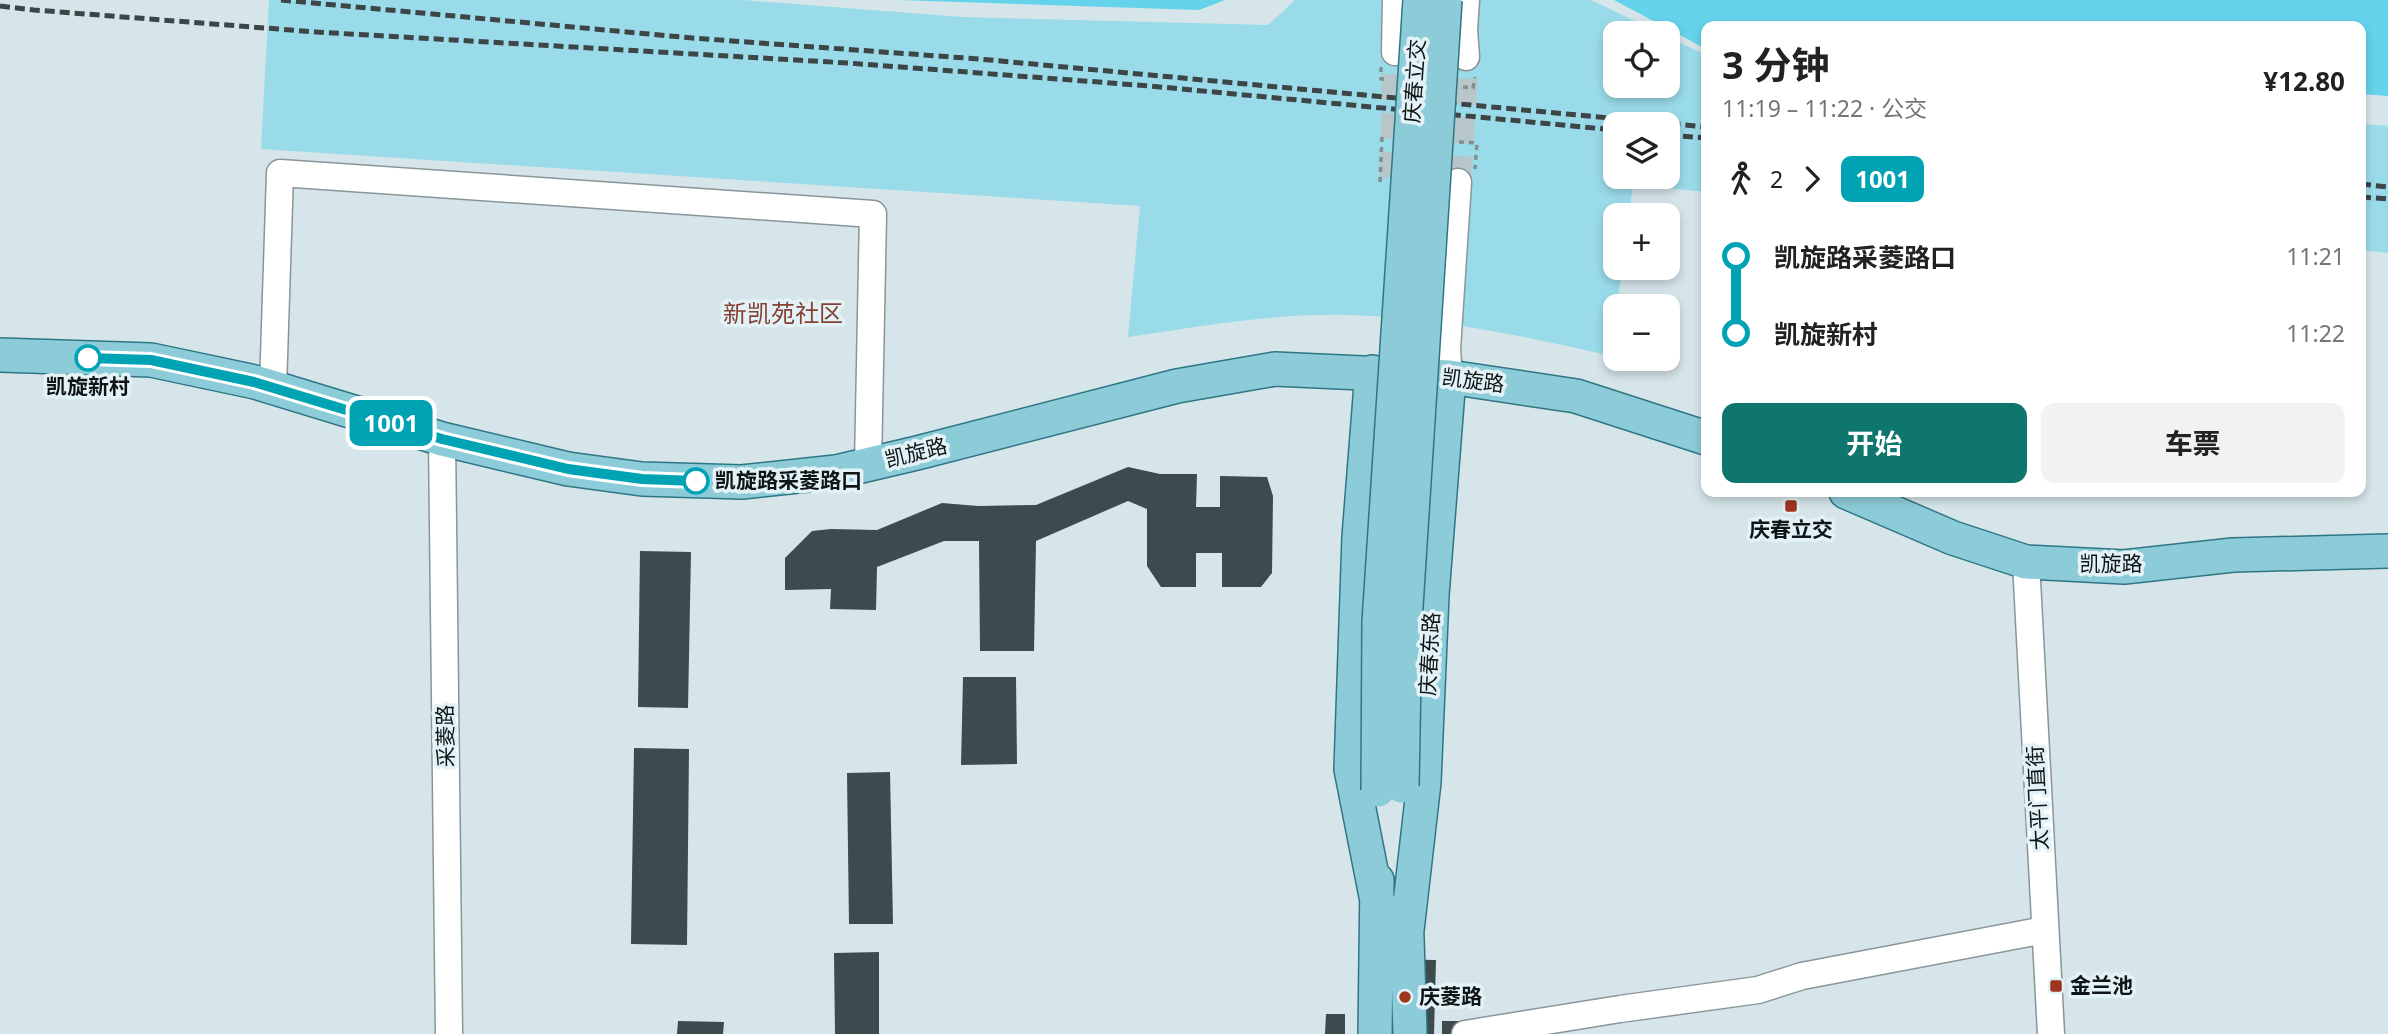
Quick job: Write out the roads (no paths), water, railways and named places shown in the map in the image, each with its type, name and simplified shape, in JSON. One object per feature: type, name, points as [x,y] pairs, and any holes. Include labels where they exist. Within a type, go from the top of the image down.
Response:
[{"type":"main road","name":"庆春立交","points":[[1390,788],[1379,622],[1420,0]]},
{"type":"main road","name":"庆春立交","points":[[1390,788],[1405,622],[1445,0]]},
{"type":"main road","name":"凯旋路","points":[[0,355],[151,360],[273,388],[442,439],[568,469],[642,479],[742,482],[836,472],[1177,386],[1275,369],[1449,377],[1576,396],[1701,436]]},
{"type":"main road","points":[[1372,372],[1359,537],[1351,769],[1377,901]]},
{"type":"main road","name":"庆春东路","points":[[1406,930],[1424,782],[1432,595],[1449,377]]},
{"type":"main road","name":"凯旋路","points":[[1858,497],[1953,538],[2026,562],[2124,567],[2234,555],[2379,548]]},
{"type":"main road","points":[[1375,1034],[1377,901],[1390,788]]},
{"type":"main road","name":"庆春东路","points":[[1390,788],[1406,930],[1410,1034]]},
{"type":"street","points":[[1395,52],[1396,0]]},
{"type":"street","points":[[1466,0],[1466,57]]},
{"type":"street","points":[[273,388],[280,173],[873,214],[868,465]]},
{"type":"street","points":[[1372,372],[1382,350],[1393,178]]},
{"type":"street","points":[[1449,377],[1447,349],[1458,182]]},
{"type":"street","name":"采菱路","points":[[442,439],[449,1034]]},
{"type":"street","name":"太平门直街","points":[[2026,562],[2051,1034]]},
{"type":"street","points":[[1465,1034],[1758,990],[1802,976],[2044,930]]},
{"type":"tunnel","points":[[1393,178],[1395,52]]},
{"type":"tunnel","points":[[1458,182],[1466,57]]},
{"type":"railway","points":[[281,0],[692,38],[979,59],[1701,127]]},
{"type":"railway","points":[[0,6],[316,32],[848,63],[1150,86],[1603,129]]},
{"type":"railway","points":[[1680,136],[1701,138]]},
{"type":"railway","points":[[2366,185],[2388,187]]},
{"type":"railway","points":[[2366,197],[2388,199]]},
{"type":"place","name":"凯旋新村","points":[[88,358]]},
{"type":"place","name":"凯旋路采菱路口","points":[[696,481]]},
{"type":"place","name":"庆春立交","points":[[1791,506]]},
{"type":"place","name":"金兰池","points":[[2056,986]]},
{"type":"place","name":"庆菱路","points":[[1405,997]]},
{"type":"district","name":"新凯苑社区","points":[[783,314]]}]
